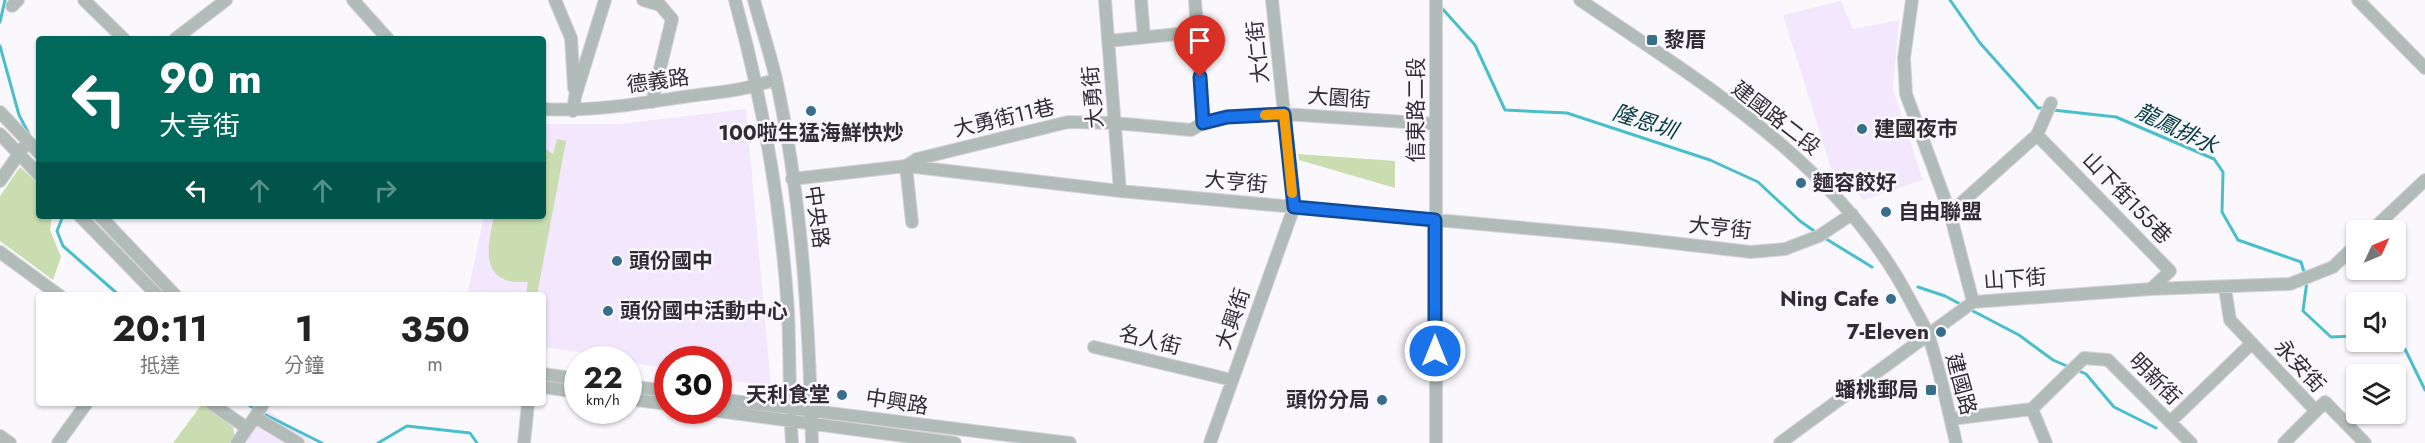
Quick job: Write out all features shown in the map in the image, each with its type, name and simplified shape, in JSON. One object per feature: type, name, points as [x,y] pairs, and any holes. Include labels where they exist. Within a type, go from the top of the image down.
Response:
[{"type":"street","points":[[84,0],[121,36]]},
{"type":"street","points":[[179,36],[226,0]]},
{"type":"street","points":[[353,0],[385,36]]},
{"type":"street","points":[[555,0],[571,38],[573,111]]},
{"type":"street","points":[[574,97],[606,0]]},
{"type":"street","points":[[643,0],[660,5],[672,19],[652,102]]},
{"type":"street","name":"中央路","points":[[735,0],[773,170],[784,265],[791,375],[789,414],[792,443]]},
{"type":"street","name":"中央路","points":[[754,0],[776,80],[792,179],[809,321],[812,443]]},
{"type":"street","name":"大勇街","points":[[1105,0],[1120,191]]},
{"type":"street","points":[[1141,0],[1144,37]]},
{"type":"street","points":[[1195,0],[1203,123]]},
{"type":"street","name":"大仁街","points":[[1272,0],[1294,207]]},
{"type":"street","name":"建國路二段","points":[[1580,0],[1674,64],[1799,158],[1852,214],[1890,262],[1928,336]]},
{"type":"street","points":[[1912,0],[1904,58],[1906,94],[1950,213],[1968,305]]},
{"type":"street","points":[[2358,0],[2425,68]]},
{"type":"street","name":"信東路二段","points":[[1436,1],[1436,443]]},
{"type":"street","points":[[1108,41],[1198,32]]},
{"type":"street","name":"德義路","points":[[546,109],[573,111],[652,102],[756,87],[776,80]]},
{"type":"street","points":[[1950,213],[2037,135],[2051,104]]},
{"type":"street","points":[[0,112],[36,150]]},
{"type":"street","name":"大園街","points":[[1115,123],[1191,130],[1203,123],[1227,117],[1284,114],[1436,124]]},
{"type":"street","name":"大勇街11巷","points":[[906,166],[917,159],[1068,122],[1115,123]]},
{"type":"street","points":[[0,134],[36,172]]},
{"type":"street","name":"山下街155巷","points":[[2037,135],[2170,271],[2151,289]]},
{"type":"street","points":[[0,181],[27,141]]},
{"type":"street","points":[[906,166],[912,222]]},
{"type":"street","name":"大亨街","points":[[792,179],[906,166],[1120,191],[1612,236],[1751,252],[1785,249],[1821,235],[1852,214]]},
{"type":"street","points":[[2383,220],[2425,180]]},
{"type":"street","name":"大興街","points":[[1210,443],[1294,207]]},
{"type":"street","points":[[83,219],[154,292]]},
{"type":"street","points":[[103,219],[172,292]]},
{"type":"street","points":[[0,252],[55,292]]},
{"type":"street","name":"山下街","points":[[1780,443],[1968,305],[2151,289],[2225,288],[2297,282],[2333,267],[2346,255]]},
{"type":"street","name":"永安街","points":[[2225,288],[2230,320],[2316,411],[2325,402],[2365,443]]},
{"type":"street","name":"建國路","points":[[1928,336],[1956,443]]},
{"type":"street","points":[[2170,422],[2252,343]]},
{"type":"street","name":"名人街","points":[[1094,346],[1232,380]]},
{"type":"street","name":"明新街","points":[[2032,410],[2076,365],[2108,360],[2191,443]]},
{"type":"street","points":[[546,374],[564,377]]},
{"type":"street","points":[[546,387],[564,390]]},
{"type":"street","name":"中興路","points":[[732,402],[789,414],[812,425],[955,443]]},
{"type":"street","points":[[58,443],[85,406]]},
{"type":"street","points":[[215,406],[247,428]]},
{"type":"street","points":[[524,443],[528,406]]},
{"type":"street","name":"中興路","points":[[732,412],[789,414],[812,408],[934,427],[1070,443]]},
{"type":"street","points":[[1951,419],[2032,410],[2046,443]]},
{"type":"street","points":[[237,443],[258,411],[298,443]]},
{"type":"street","points":[[2284,443],[2316,411]]},
{"type":"street","points":[[932,440],[934,427]]},
{"type":"street","points":[[0,436],[10,443]]},
{"type":"shaded area","name":"建國夜市","points":[[1841,1],[1853,29],[1899,20],[1893,89],[1923,180],[1864,200],[1831,168],[1783,15]]},
{"type":"shaded area","name":"頭份國中","points":[[746,109],[771,387],[732,380],[732,346],[654,346],[654,367],[642,364],[642,346],[564,346],[564,350],[546,347],[546,292],[468,292],[483,219],[546,219],[546,124],[619,124]]},
{"type":"shaded area","points":[[262,406],[314,443],[234,443]]},
{"type":"green space","points":[[557,139],[566,141],[538,292],[526,292],[528,282],[512,282],[493,271],[489,244],[493,219],[546,219],[546,149],[553,154]]},
{"type":"green space","points":[[1298,154],[1395,161],[1395,188],[1299,160]]},
{"type":"green space","points":[[20,167],[36,181],[36,219],[52,219],[50,230],[61,257],[53,280],[0,241],[0,196]]},
{"type":"green space","points":[[201,406],[205,406],[233,427],[235,437],[230,443],[173,443]]},
{"type":"waterway","name":"隆恩圳","points":[[0,22],[5,0]]},
{"type":"waterway","name":"龍鳳排水","points":[[1950,0],[1980,43],[2038,108],[2043,108]]},
{"type":"waterway","name":"隆恩圳","points":[[1440,6],[1475,45],[1505,110],[1567,113],[1710,160],[1758,182],[1800,221],[1817,233]]},
{"type":"waterway","name":"隆恩圳","points":[[0,46],[19,115],[30,136]]},
{"type":"waterway","name":"龍鳳排水","points":[[2053,110],[2116,117],[2214,159],[2223,172],[2222,212],[2238,240],[2301,262],[2305,275]]},
{"type":"waterway","name":"隆恩圳","points":[[62,219],[57,231],[63,246],[115,292]]},
{"type":"waterway","name":"隆恩圳","points":[[1823,237],[1872,267]]},
{"type":"waterway","name":"龍鳳排水","points":[[2307,281],[2303,311],[2331,337],[2346,336]]},
{"type":"waterway","name":"隆恩圳","points":[[1918,287],[1945,296],[1962,305]]},
{"type":"waterway","name":"隆恩圳","points":[[1971,310],[2019,335],[2053,360],[2069,367]]},
{"type":"waterway","name":"龍鳳排水","points":[[2406,351],[2425,390]]},
{"type":"waterway","name":"隆恩圳","points":[[2077,370],[2086,374],[2114,407],[2156,428]]},
{"type":"waterway","name":"隆恩圳","points":[[250,406],[257,410]]},
{"type":"waterway","name":"隆恩圳","points":[[262,413],[322,443]]},
{"type":"waterway","name":"隆恩圳","points":[[378,443],[407,426],[470,433],[477,443]]},
{"type":"slow traffic","points":[[1265,115],[1284,114],[1292,193]]},
{"type":"place","name":"黎厝","points":[[1652,40]]},
{"type":"place","name":"100啦生猛海鮮快炒","points":[[811,111]]},
{"type":"place","name":"建國夜市","points":[[1862,129]]},
{"type":"place","name":"麵容餃好","points":[[1801,183]]},
{"type":"place","name":"自由聯盟","points":[[1886,212]]},
{"type":"place","name":"頭份國中","points":[[617,261]]},
{"type":"place","name":"Ning Cafe","points":[[1891,299]]},
{"type":"place","name":"頭份國中活動中心","points":[[608,311]]},
{"type":"place","name":"7-Eleven","points":[[1941,332]]},
{"type":"place","name":"蟠桃郵局","points":[[1931,390]]},
{"type":"place","name":"天利食堂","points":[[842,395]]},
{"type":"place","name":"頭份分局","points":[[1382,400]]},
{"type":"route","points":[[1200,77],[1203,123],[1227,117],[1284,114],[1294,207],[1435,220],[1435,351]]}]
